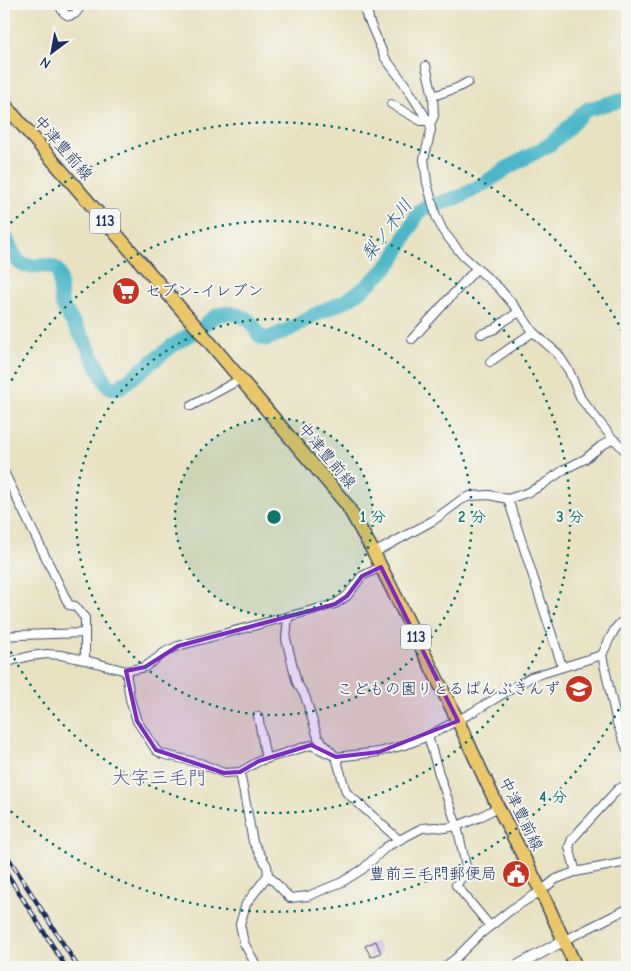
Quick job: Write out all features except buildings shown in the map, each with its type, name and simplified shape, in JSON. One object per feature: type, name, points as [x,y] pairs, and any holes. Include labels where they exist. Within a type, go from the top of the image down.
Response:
[{"type":"main road","name":"中津豊前線","points":[[4,104],[347,504],[374,553],[458,721],[576,967]]},
{"type":"street","points":[[58,4],[64,13],[69,16],[75,14],[83,4]]},
{"type":"street","points":[[364,4],[385,58],[404,83],[429,123],[431,130],[424,159],[427,183],[436,216],[443,231],[464,256],[499,288],[520,312],[533,332],[558,354],[569,371],[581,398],[612,440],[617,442],[627,453]]},
{"type":"street","points":[[426,66],[433,96],[434,116],[429,123]]},
{"type":"street","points":[[433,96],[468,82]]},
{"type":"street","points":[[391,104],[421,121],[429,123]]},
{"type":"street","points":[[412,339],[477,268]]},
{"type":"street","points":[[481,334],[495,329],[520,312]]},
{"type":"street","points":[[490,362],[533,332]]},
{"type":"street","points":[[191,406],[240,379]]},
{"type":"street","points":[[374,553],[434,520],[461,500],[470,496],[508,499],[530,492],[565,469],[585,459],[612,440]]},
{"type":"street","points":[[4,472],[70,605],[75,606],[85,618],[85,660]]},
{"type":"street","points":[[508,499],[562,666]]},
{"type":"street","points":[[4,663],[47,654],[85,660],[126,671],[145,667],[165,652],[178,646],[335,604],[347,596],[362,576],[381,568]]},
{"type":"street","points":[[288,617],[286,639],[297,682],[305,696],[318,738],[336,757],[346,792],[399,840]]},
{"type":"street","points":[[627,620],[620,623],[616,628],[602,655],[617,723],[627,749]]},
{"type":"street","points":[[4,636],[85,633]]},
{"type":"street","points":[[126,671],[130,699],[137,721],[156,750],[162,754],[200,763],[224,772],[240,772],[259,761],[311,745],[336,757],[379,752],[405,745],[458,721],[530,677],[602,655]]},
{"type":"street","points":[[258,716],[266,759]]},
{"type":"street","points":[[428,736],[457,826],[467,871],[456,885],[490,926]]},
{"type":"street","points":[[240,772],[253,842],[267,866],[268,875],[290,898],[308,896],[342,882],[363,869],[386,847],[422,828],[457,826],[480,817],[498,807]]},
{"type":"street","points":[[576,872],[570,847],[572,839],[618,789],[627,785]]},
{"type":"street","points":[[444,967],[490,926],[556,879],[576,872],[627,862]]},
{"type":"street","points":[[257,967],[244,943],[240,924],[246,904],[268,875]]},
{"type":"street","points":[[515,967],[627,909]]},
{"type":"highlighted area","points":[[381,567],[458,721],[379,752],[336,757],[311,745],[259,761],[240,772],[224,773],[156,750],[137,721],[126,671],[145,667],[178,646],[335,604],[347,596],[362,576]]},
{"type":"waterway","name":"梨ノ木川","points":[[206,323],[220,314],[236,314],[250,321],[260,336],[267,339],[345,301],[363,289],[393,260],[417,215],[424,208],[462,196],[549,145],[588,109],[627,100]]},
{"type":"waterway","name":"梨ノ木川","points":[[4,234],[13,253],[23,265],[48,266],[56,269],[59,276],[61,299],[64,308],[84,340],[105,382],[111,388],[120,387],[172,346],[192,333]]},
{"type":"railway","points":[[4,851],[78,967]]},
{"type":"railway","points":[[4,869],[66,967]]},
{"type":"place","name":"セブン-イレブン","points":[[126,291]]},
{"type":"place","name":"こどもの園りとるぱんぷきんず","points":[[579,689]]},
{"type":"place","name":"豊前三毛門郵便局","points":[[516,874]]},
{"type":"district","name":"大字三毛門","points":[[159,778]]}]
